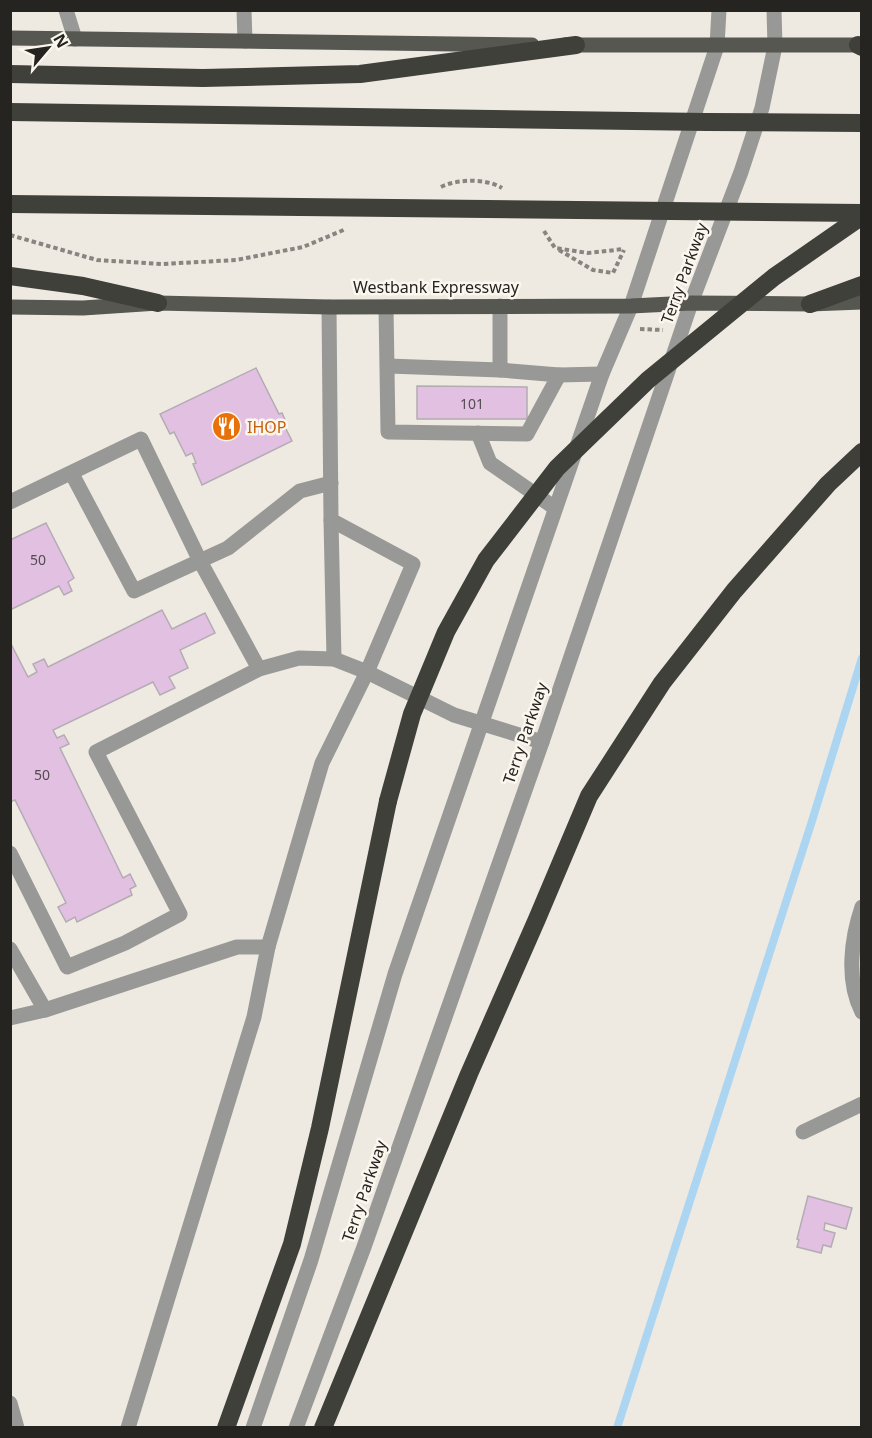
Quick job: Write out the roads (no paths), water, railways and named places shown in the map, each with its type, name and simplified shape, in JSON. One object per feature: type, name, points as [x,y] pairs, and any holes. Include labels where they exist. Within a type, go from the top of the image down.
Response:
[{"type":"highway","points":[[10,74],[203,78],[360,74],[576,45]]},
{"type":"highway","points":[[10,112],[861,123]]},
{"type":"highway","points":[[10,204],[861,215]]},
{"type":"highway","points":[[226,1428],[292,1244],[322,1117],[388,801],[412,714],[446,632],[486,560],[557,468],[648,380],[774,277],[861,215]]},
{"type":"highway","points":[[10,276],[83,286],[158,303]]},
{"type":"highway","points":[[810,304],[861,285]]},
{"type":"highway","points":[[323,1428],[469,1074],[589,796],[662,683],[734,591],[828,484],[861,452]]},
{"type":"main road","points":[[10,38],[860,46]]},
{"type":"main road","name":"Westbank Expressway","points":[[10,307],[83,308],[158,303],[386,307],[861,302]]},
{"type":"street","points":[[66,10],[75,39]]},
{"type":"street","points":[[244,10],[245,41]]},
{"type":"street","name":"Terry Parkway","points":[[254,1428],[311,1260],[395,974],[480,722],[602,374],[631,306],[717,46],[719,10]]},
{"type":"street","name":"Terry Parkway","points":[[296,1428],[364,1247],[542,742],[691,303],[741,172],[762,108],[775,46],[774,10]]},
{"type":"street","points":[[500,306],[500,370]]},
{"type":"street","points":[[329,307],[334,659]]},
{"type":"street","points":[[386,307],[388,432],[527,434],[559,375]]},
{"type":"street","points":[[388,366],[500,370],[559,375],[602,374]]},
{"type":"street","points":[[478,433],[490,463],[555,508]]},
{"type":"street","points":[[10,502],[141,440],[200,561],[259,669]]},
{"type":"street","points":[[72,474],[134,591],[228,548],[300,491],[331,483]]},
{"type":"street","points":[[128,1428],[254,1017],[268,947],[322,763],[367,672],[413,564],[331,520]]},
{"type":"street","points":[[10,853],[67,967],[125,943],[180,914],[96,752],[259,669],[299,658],[334,659],[367,672],[454,715],[542,742]]},
{"type":"street","points":[[861,907],[855,929],[852,967],[856,1002],[861,1012]]},
{"type":"street","points":[[10,1018],[45,1010],[237,947],[268,947]]},
{"type":"street","points":[[10,949],[45,1010]]},
{"type":"street","points":[[803,1132],[861,1104]]},
{"type":"street","points":[[10,1403],[17,1428]]},
{"type":"waterway","points":[[617,1428],[862,658]]},
{"type":"place","name":"IHOP","points":[[226,427]]}]
